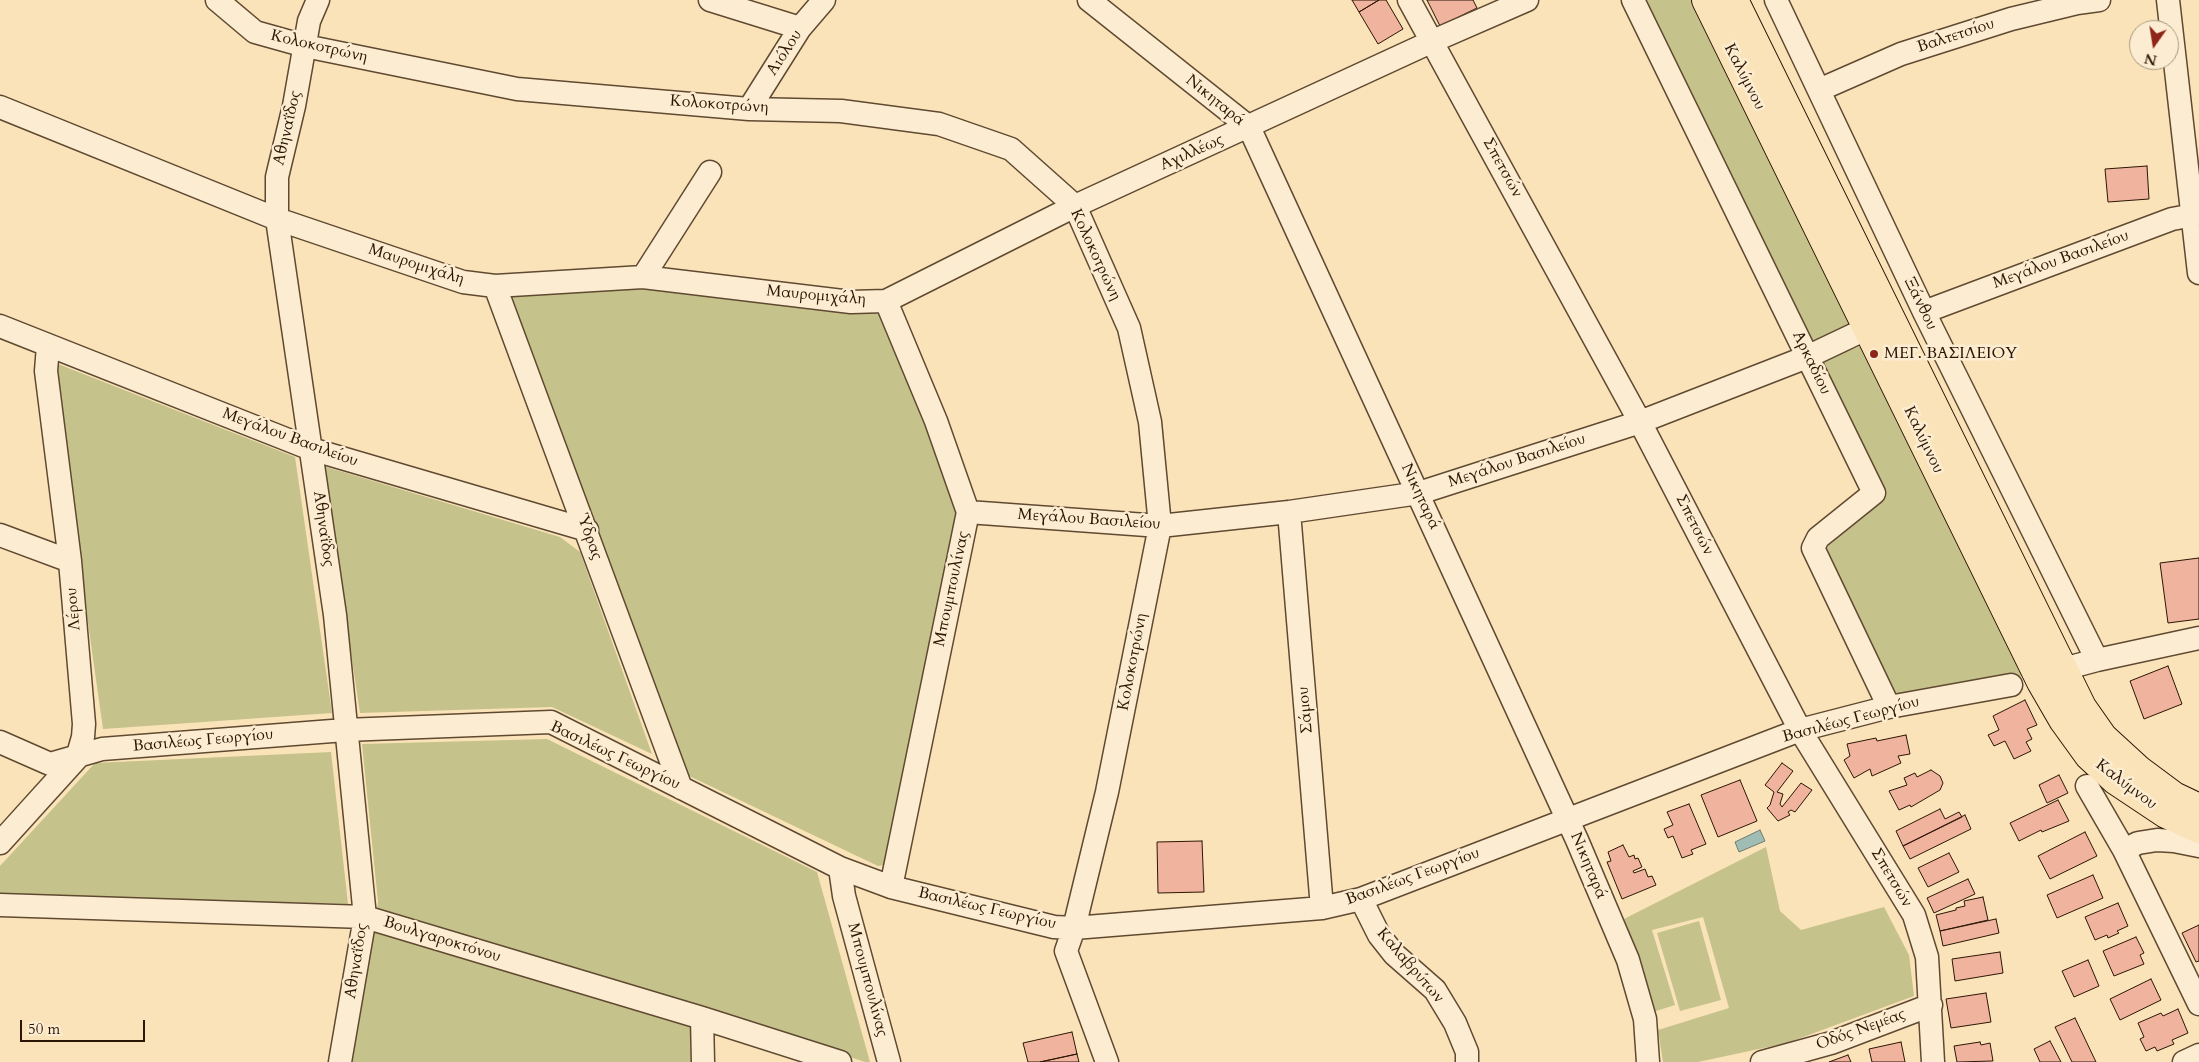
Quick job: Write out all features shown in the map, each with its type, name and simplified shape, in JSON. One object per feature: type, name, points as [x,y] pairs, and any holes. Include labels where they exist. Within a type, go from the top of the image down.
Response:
[{"type":"main road","name":"Καλύμνου","points":[[1706,0],[2041,682],[2072,734],[2089,756],[2127,789],[2166,814],[2199,829]]},
{"type":"main road","name":"Καλύμνου","points":[[1734,0],[2082,707],[2096,729],[2149,779],[2174,796],[2199,808]]},
{"type":"street","name":"Κολοκοτρώνη","points":[[217,0],[255,32],[305,46],[517,89],[749,109],[841,112],[939,124],[1011,148],[1075,206],[1129,328],[1150,422],[1160,526],[1107,792],[1074,928],[1066,951],[1106,1062]]},
{"type":"street","name":"Αθηναΐδος","points":[[318,0],[309,21],[294,106],[277,178],[277,219],[335,615],[365,917],[340,1062]]},
{"type":"street","points":[[710,0],[800,28]]},
{"type":"street","name":"Αιόλου","points":[[749,109],[800,28],[824,0]]},
{"type":"street","name":"Νικηταρά","points":[[1090,0],[1249,127],[1568,819],[1628,960],[1645,1020],[1648,1062]]},
{"type":"street","name":"Σπετσών","points":[[1409,0],[1640,422],[1800,730],[1914,915],[1927,957],[1933,1062]]},
{"type":"street","name":"Αχιλλέως","points":[[886,301],[1075,206],[1433,41],[1527,0]]},
{"type":"street","name":"Αρκαδίου","points":[[1633,0],[1874,493],[1818,538],[1813,548],[1889,707]]},
{"type":"street","name":"Ξάνθου","points":[[1776,0],[1924,312],[2096,660]]},
{"type":"street","name":"Βαλτετσίου","points":[[1819,90],[1902,54],[2011,18],[2077,2],[2098,0]]},
{"type":"street","points":[[2168,0],[2196,214],[2199,273]]},
{"type":"street","name":"Μαυρομιχάλη","points":[[0,107],[277,219],[463,282],[495,286],[643,277],[852,302],[886,301]]},
{"type":"street","points":[[643,277],[710,172]]},
{"type":"street","name":"Μεγάλου Βασιλείου","points":[[1924,312],[2172,219],[2196,214]]},
{"type":"street","name":"Ύδρας","points":[[495,286],[682,788]]},
{"type":"street","name":"Μπουμπουλίνας","points":[[886,301],[936,420],[968,512],[892,887]]},
{"type":"street","name":"Μεγάλου Βασιλείου","points":[[0,326],[311,449],[587,530]]},
{"type":"street","name":"Μεγάλου Βασιλείου","points":[[968,512],[1160,526],[1289,512],[1419,493],[1640,422],[1807,356],[1868,328]]},
{"type":"street","name":"Λέρου","points":[[0,844],[77,758],[83,737],[84,724],[70,561],[46,371],[48,346]]},
{"type":"street","name":"Σάμου","points":[[1289,512],[1322,908]]},
{"type":"street","points":[[0,535],[70,561]]},
{"type":"street","points":[[2063,669],[2199,638]]},
{"type":"street","name":"Βασιλέως Γεωργίου","points":[[0,742],[50,764],[77,758],[102,749],[345,730],[551,722],[840,868],[892,887],[1054,927],[1074,928],[1322,908],[1361,899],[1800,730],[1889,707],[2011,685]]},
{"type":"street","name":"Καλύμνου","points":[[2087,786],[2124,850],[2199,1004]]},
{"type":"street","points":[[2124,850],[2138,843],[2157,840],[2199,846]]},
{"type":"street","name":"Μπουμπουλίνας","points":[[840,868],[844,896],[889,1062]]},
{"type":"street","name":"Καλαβρύτων","points":[[1361,899],[1379,935],[1394,954],[1435,990],[1455,1023],[1467,1052],[1466,1062]]},
{"type":"street","name":"Βουλγαροκτόνου","points":[[0,905],[365,917],[702,1018],[840,1062]]},
{"type":"street","name":"Οδóς Νεμέας","points":[[1762,1062],[1831,1043],[1931,1005]]},
{"type":"street","points":[[702,1018],[703,1062]]},
{"type":"street","points":[[2184,1062],[2199,1055]]},
{"type":"shaded area","points":[[1646,0],[1699,0],[1859,325],[1812,344]]},
{"type":"shaded area","points":[[642,282],[879,312],[895,333],[960,511],[888,864],[878,866],[685,774],[510,292]]},
{"type":"shaded area","points":[[1867,344],[2026,675],[1894,696],[1824,550],[1887,495],[1819,361]]},
{"type":"shaded area","points":[[58,364],[295,457],[332,713],[103,729],[53,375]]},
{"type":"shaded area","points":[[323,466],[560,537],[580,552],[652,754],[552,707],[360,713]]},
{"type":"shaded area","points":[[547,739],[817,872],[870,1062],[865,1062],[690,1003],[691,1062],[350,1062],[378,902],[362,744]]},
{"type":"shaded area","points":[[331,752],[348,904],[0,895],[0,866],[95,763]]},
{"type":"shaded area","points":[[1766,847],[1780,911],[1801,930],[1884,907],[1909,955],[1914,996],[1787,1043],[1698,1062],[1663,1062],[1658,1030],[1729,1008],[1703,917],[1652,930],[1675,1005],[1653,1012],[1624,919]]},
{"type":"shaded area","points":[[1699,921],[1721,1000],[1680,1011],[1657,933]]},
{"type":"water","points":[[1760,830],[1765,841],[1739,852],[1735,842]]},
{"type":"building","points":[[1352,0],[1379,0],[1359,12]]},
{"type":"building","points":[[1379,0],[1386,0],[1403,29],[1378,44],[1359,12]]},
{"type":"building","points":[[1427,0],[1473,0],[1477,8],[1440,26]]},
{"type":"building","points":[[2147,166],[2149,199],[2108,202],[2105,169]]},
{"type":"building","points":[[2199,558],[2199,619],[2168,623],[2160,563]]},
{"type":"building","points":[[2168,666],[2182,704],[2144,719],[2130,681]]},
{"type":"building","points":[[2025,700],[2037,725],[2027,729],[2032,739],[2026,742],[2031,751],[2014,759],[2005,741],[1994,746],[1988,735],[1999,730],[1993,716]]},
{"type":"building","points":[[1906,735],[1910,754],[1898,756],[1901,763],[1872,776],[1870,769],[1854,778],[1844,760],[1850,756],[1847,744],[1876,738],[1877,741]]},
{"type":"building","points":[[1782,763],[1793,771],[1777,792],[1783,794],[1780,804],[1782,807],[1801,783],[1812,790],[1795,812],[1791,810],[1788,812],[1790,815],[1778,821],[1767,808],[1770,805],[1774,792],[1765,785]]},
{"type":"building","points":[[1931,770],[1940,776],[1943,783],[1940,790],[1911,807],[1910,805],[1899,810],[1889,791],[1907,785],[1904,778],[1915,773],[1917,777]]},
{"type":"building","points":[[2059,775],[2068,793],[2047,803],[2039,785]]},
{"type":"building","points":[[1740,780],[1757,821],[1718,837],[1701,795]]},
{"type":"building","points":[[2058,800],[2069,821],[2042,832],[2041,830],[2019,841],[2010,823]]},
{"type":"building","points":[[1689,804],[1706,844],[1691,850],[1693,854],[1682,858],[1673,836],[1668,838],[1664,829],[1673,825],[1667,812]]},
{"type":"building","points":[[1940,809],[1945,819],[1959,812],[1962,817],[1903,846],[1896,831]]},
{"type":"building","points":[[1965,815],[1971,829],[1910,859],[1903,846]]},
{"type":"building","points":[[2085,832],[2097,856],[2050,879],[2038,856]]},
{"type":"building","points":[[1202,841],[1204,892],[1158,893],[1157,842]]},
{"type":"building","points":[[1623,845],[1629,857],[1634,855],[1635,859],[1638,858],[1642,867],[1633,871],[1634,873],[1645,869],[1648,877],[1652,876],[1656,885],[1622,899],[1607,862],[1611,861],[1608,852]]},
{"type":"building","points":[[1949,853],[1959,872],[1928,887],[1918,868]]},
{"type":"building","points":[[2093,875],[2103,898],[2057,918],[2047,895]]},
{"type":"building","points":[[1968,879],[1975,894],[1934,913],[1927,898]]},
{"type":"building","points":[[1983,897],[1988,920],[1940,931],[1936,915],[1965,906],[1964,901]]},
{"type":"building","points":[[2118,903],[2128,926],[2108,938],[2107,935],[2095,940],[2085,917]]},
{"type":"building","points":[[1996,919],[1999,933],[1943,946],[1940,931]]},
{"type":"building","points":[[2199,925],[2199,961],[2196,962],[2182,933]]},
{"type":"building","points":[[2136,937],[2144,953],[2140,955],[2144,964],[2114,976],[2103,951]]},
{"type":"building","points":[[2000,952],[2003,973],[1955,981],[1952,959]]},
{"type":"building","points":[[2088,960],[2099,986],[2074,997],[2062,971]]},
{"type":"building","points":[[2151,979],[2161,1000],[2120,1020],[2110,999]]},
{"type":"building","points":[[1986,993],[1991,1022],[1951,1028],[1946,999]]},
{"type":"building","points":[[2178,1009],[2188,1033],[2172,1040],[2174,1044],[2157,1051],[2155,1047],[2146,1051],[2140,1039],[2144,1037],[2138,1023],[2161,1013],[2163,1016]]},
{"type":"building","points":[[2075,1018],[2096,1062],[2072,1062],[2055,1027]]},
{"type":"building","points":[[1072,1032],[1077,1054],[1040,1062],[1028,1062],[1023,1043]]},
{"type":"building","points":[[2050,1041],[2061,1062],[2040,1062],[2034,1049]]},
{"type":"building","points":[[1901,1042],[1905,1062],[1872,1062],[1869,1049]]},
{"type":"building","points":[[1980,1042],[1981,1045],[1990,1043],[1993,1061],[1957,1062],[1954,1046]]},
{"type":"building","points":[[1077,1054],[1079,1062],[1040,1062]]},
{"type":"building","points":[[1848,1055],[1851,1062],[1829,1062]]},
{"type":"place","name":"ΜΕΓ. ΒΑΣΙΛΕΙΟΥ","points":[[1874,354]]}]
